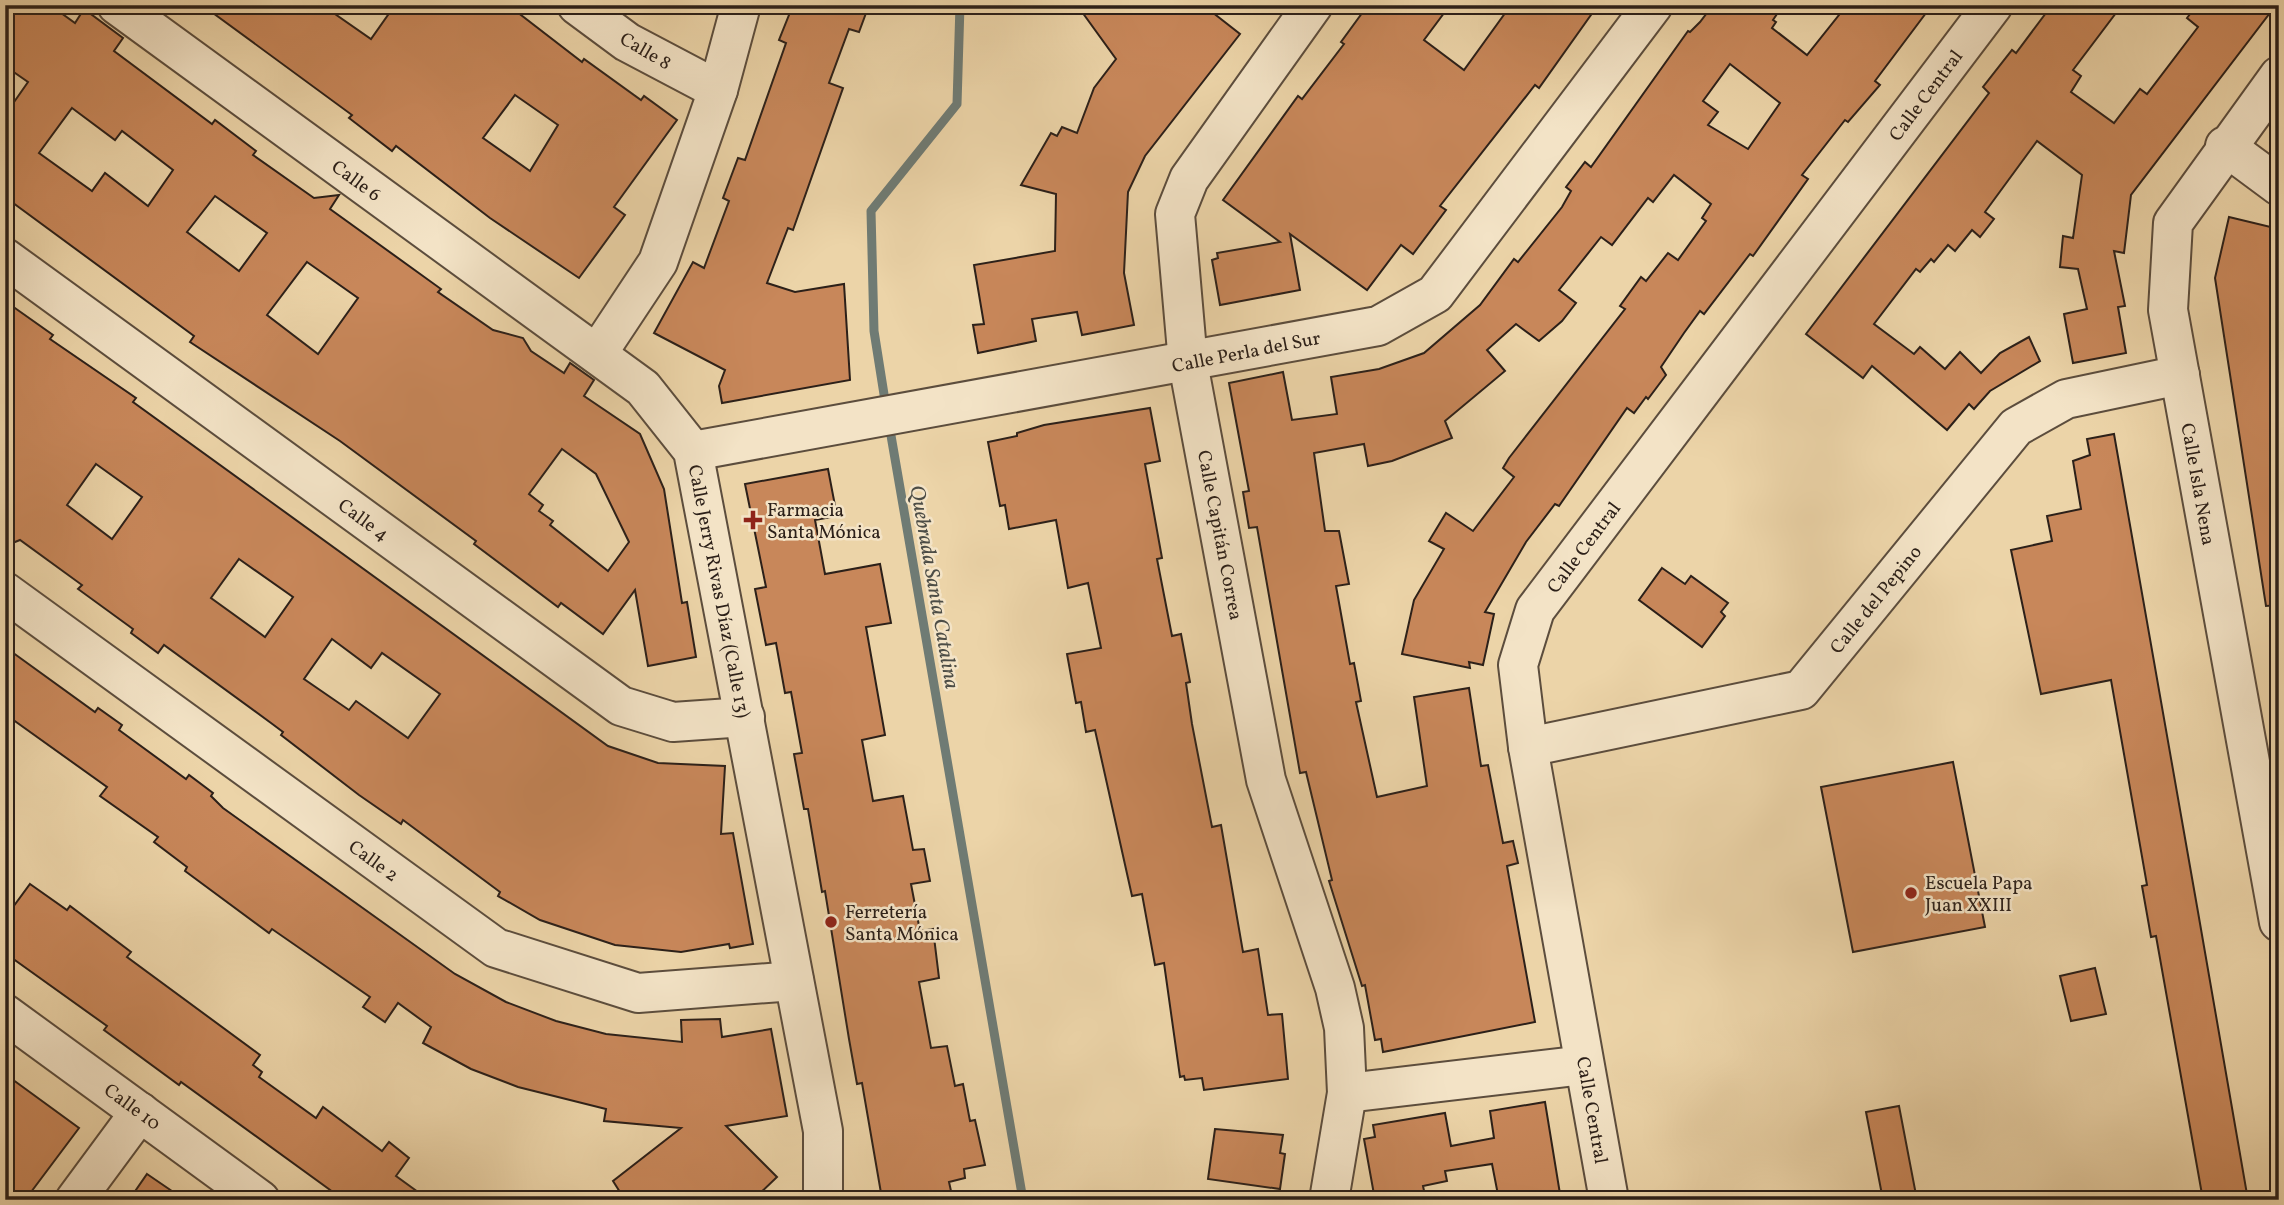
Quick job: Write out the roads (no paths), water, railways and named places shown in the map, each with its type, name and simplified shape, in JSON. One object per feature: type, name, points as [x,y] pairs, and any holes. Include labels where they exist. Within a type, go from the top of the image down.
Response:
[{"type":"street","name":"Calle 6","points":[[117,5],[597,354]]},
{"type":"street","name":"Calle 8","points":[[577,5],[627,41],[718,90]]},
{"type":"street","points":[[597,354],[658,262],[718,90],[741,5]]},
{"type":"street","name":"Calle Perla del Sur","points":[[693,451],[1188,363],[1378,326],[1434,295],[1653,5]]},
{"type":"street","name":"Calle Central","points":[[1609,1200],[1528,747],[1518,665],[1535,610],[1993,5]]},
{"type":"street","name":"Calle Capitán Correa","points":[[1297,11],[1189,178],[1175,214],[1188,363],[1266,780],[1335,988],[1344,1028],[1347,1093],[1329,1200]]},
{"type":"street","name":"Calle Isla Nena","points":[[2279,76],[2225,146],[2173,223],[2168,310],[2279,922]]},
{"type":"street","points":[[2225,146],[2279,186]]},
{"type":"street","name":"Calle 4","points":[[5,258],[621,706],[674,722],[745,717]]},
{"type":"street","name":"Calle Jerry Rivas Díaz (Calle 13)","points":[[597,354],[643,388],[693,451],[823,1131],[823,1200]]},
{"type":"street","name":"Calle del Pepino","points":[[1528,747],[1801,690],[2016,427],[2066,399],[2180,375]]},
{"type":"street","name":"Calle 2","points":[[5,592],[496,948],[638,993],[794,981]]},
{"type":"street","name":"Calle 10","points":[[5,1014],[260,1200]]},
{"type":"street","points":[[1347,1093],[1584,1065]]},
{"type":"street","points":[[75,1200],[140,1112]]},
{"type":"waterway","name":"Quebrada Santa Catalina","points":[[886,407],[874,331],[871,211],[957,104],[960,5]]},
{"type":"waterway","name":"Quebrada Santa Catalina","points":[[889,424],[1023,1200]]},
{"type":"place","name":"Farmacia Santa Mónica","points":[[753,520]]},
{"type":"place","name":"Escuela Papa Juan XXIII","points":[[1911,893]]},
{"type":"place","name":"Ferretería Santa Mónica","points":[[831,922]]}]
